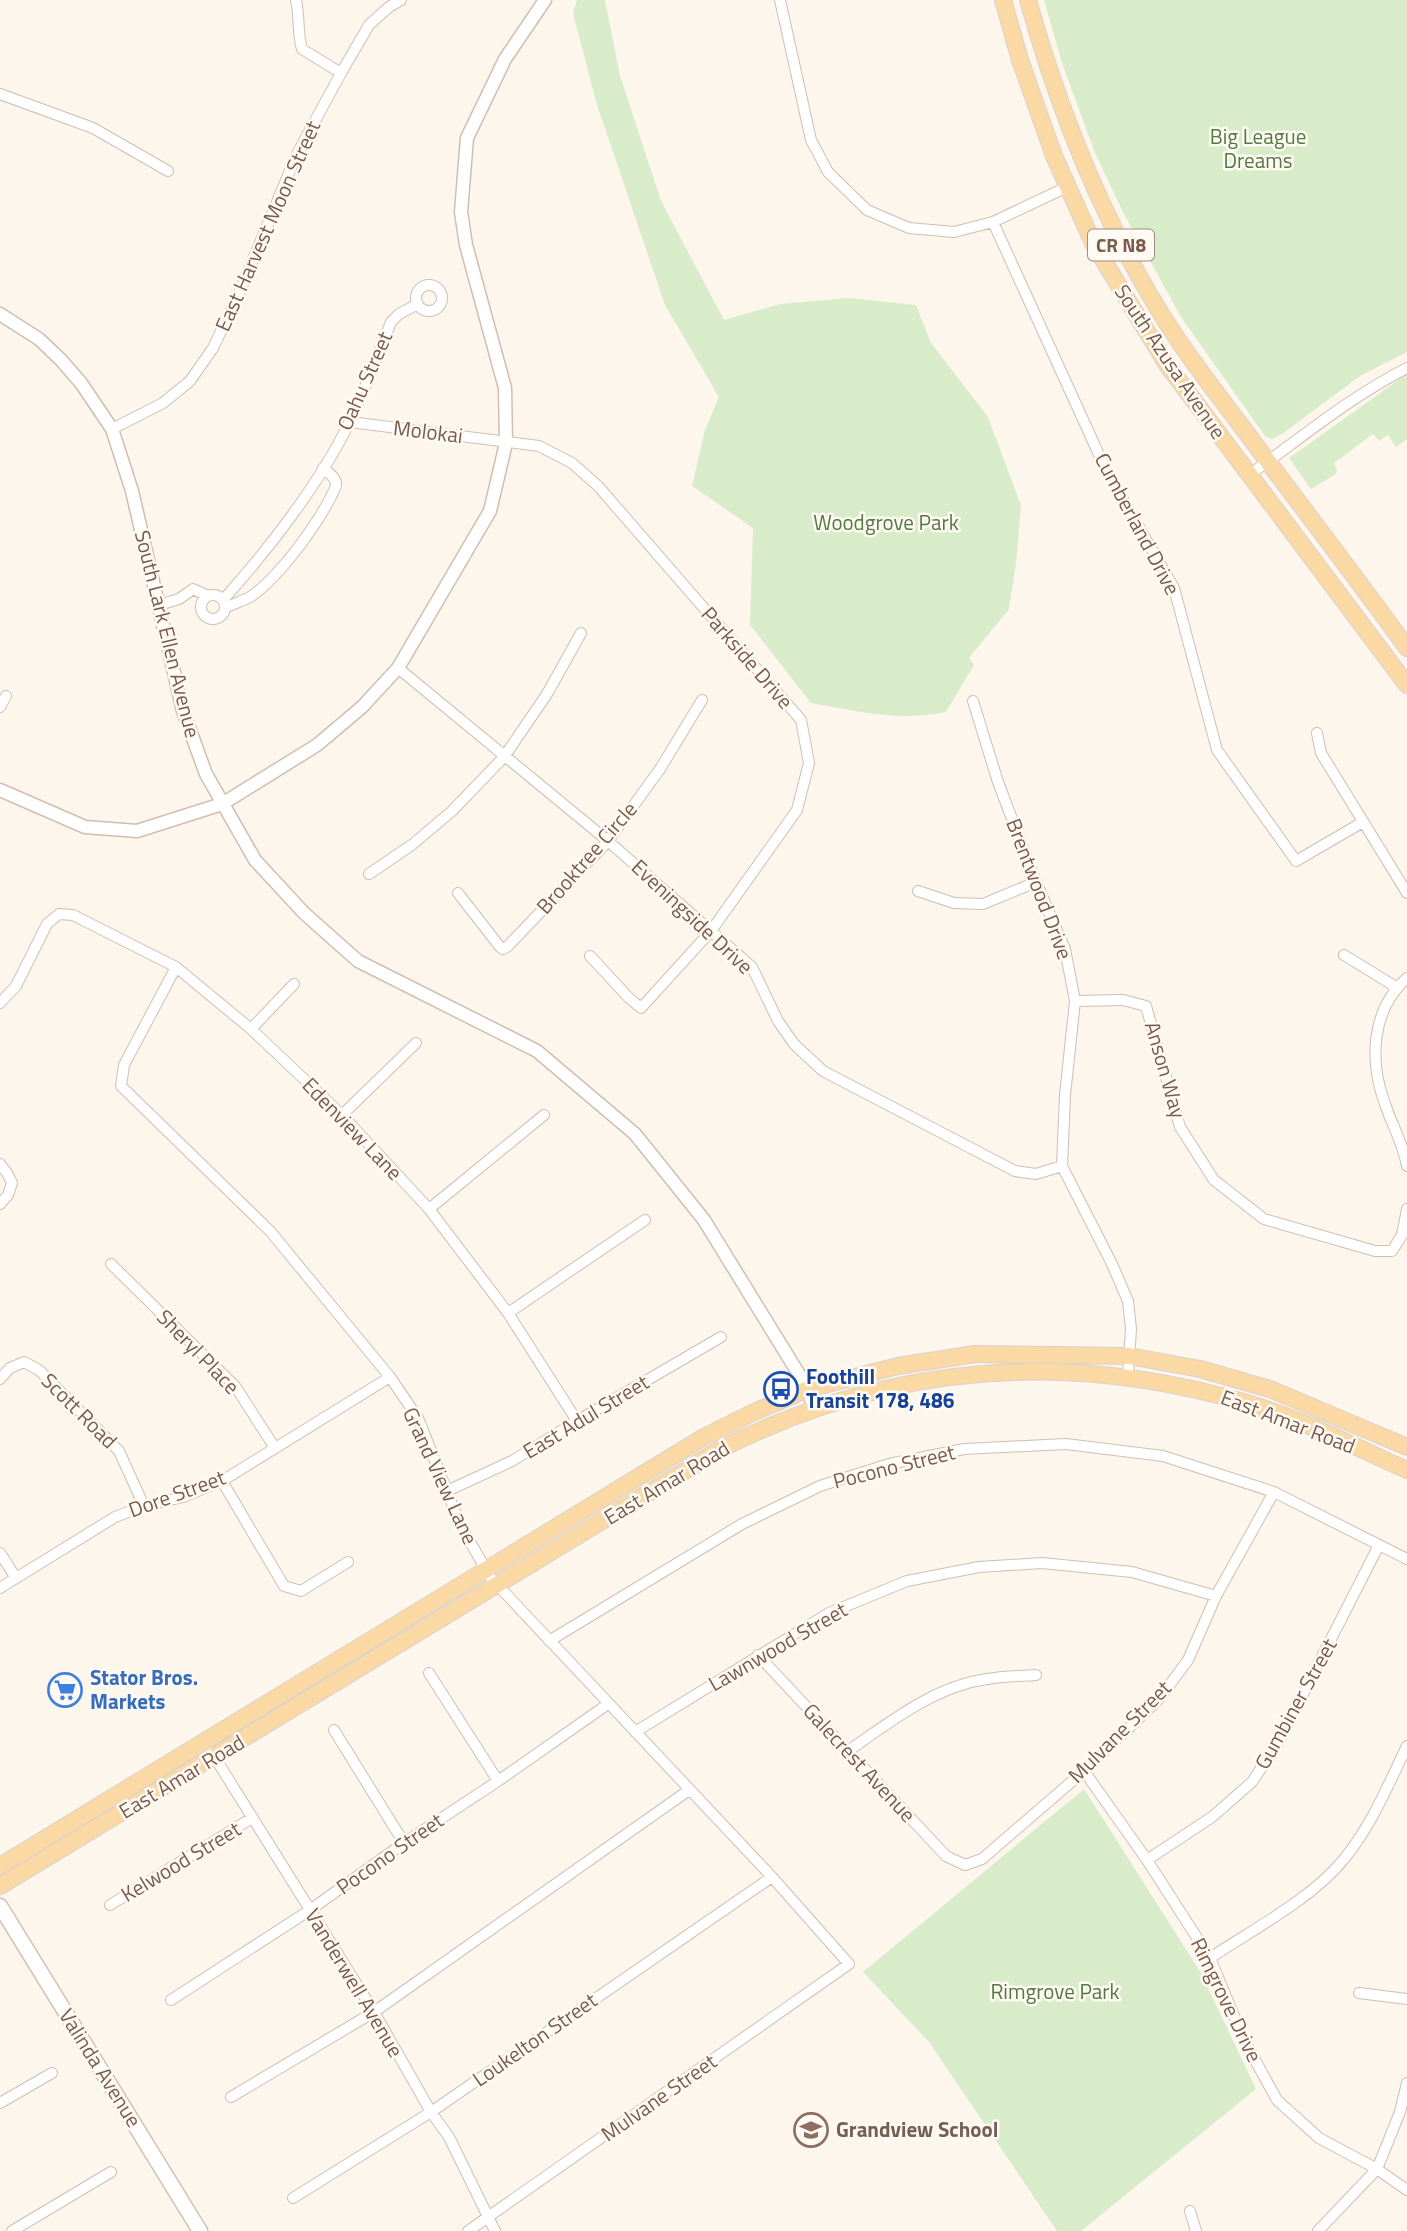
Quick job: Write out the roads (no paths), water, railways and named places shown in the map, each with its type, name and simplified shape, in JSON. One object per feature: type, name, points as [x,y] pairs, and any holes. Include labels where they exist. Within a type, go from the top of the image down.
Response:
[{"type":"main road","name":"South Azusa Avenue","points":[[1003,0],[1020,60],[1054,156],[1094,245],[1168,366],[1407,685]]},
{"type":"main road","name":"South Azusa Avenue","points":[[1028,0],[1042,52],[1077,148],[1115,234],[1152,299],[1185,351],[1407,648]]},
{"type":"main road","name":"East Amar Road","points":[[0,1866],[704,1437],[808,1389],[898,1366],[975,1354],[1129,1356],[1200,1369],[1270,1389],[1407,1447]]},
{"type":"main road","name":"East Amar Road","points":[[0,1886],[719,1450],[814,1409],[890,1387],[971,1374],[1028,1370],[1128,1376],[1178,1385],[1253,1405],[1315,1428],[1407,1470]]},
{"type":"main road","name":"Valinda Avenue","points":[[0,1906],[200,2231]]},
{"type":"street","points":[[296,0],[300,17],[298,37],[302,49],[341,73]]},
{"type":"street","name":"East Harvest Moon Street","points":[[112,429],[163,403],[190,381],[213,348],[298,154],[341,73],[369,25],[401,0]]},
{"type":"street","points":[[0,790],[85,827],[137,831],[222,804],[317,745],[362,707],[398,668],[490,512],[506,443],[505,388],[466,245],[461,212],[467,138],[505,59],[545,0]]},
{"type":"street","points":[[780,0],[811,140],[828,172],[867,210],[909,228],[954,232],[993,222],[1067,187]]},
{"type":"street","points":[[0,94],[93,128],[169,171]]},
{"type":"street","name":"Cumberland Drive","points":[[993,222],[1107,470],[1174,588],[1217,750],[1296,861],[1363,822]]},
{"type":"street","name":"Oahu Street","points":[[224,604],[323,468],[349,422],[391,322],[399,314],[418,304]]},
{"type":"street","name":"South Lark Ellen Avenue","points":[[0,314],[38,339],[61,359],[112,429],[132,491],[186,721],[206,774],[255,860],[304,913],[358,961],[537,1051],[635,1134],[704,1220],[808,1389],[814,1409]]},
{"type":"street","points":[[1249,475],[1345,404],[1407,369]]},
{"type":"street","name":"Molokai","points":[[349,422],[506,443]]},
{"type":"street","name":"Parkside Drive","points":[[506,443],[539,446],[572,463],[598,486],[801,720],[808,763],[797,810],[711,930],[641,1008],[629,999],[590,956]]},
{"type":"street","points":[[224,604],[250,596],[282,567],[301,543],[321,515],[336,486],[335,479],[323,468]]},
{"type":"street","points":[[159,605],[179,599],[193,589],[208,596],[216,595],[224,604]]},
{"type":"street","points":[[208,596],[201,604],[204,615],[215,619],[221,615],[224,604]]},
{"type":"street","points":[[369,874],[413,844],[452,811],[504,757],[547,694],[580,633]]},
{"type":"street","name":"Eveningside Drive","points":[[398,668],[608,841],[752,967],[783,1029],[794,1044],[823,1071],[1016,1171],[1037,1174],[1062,1166]]},
{"type":"street","points":[[0,707],[6,696]]},
{"type":"street","name":"Brooktree Circle","points":[[458,893],[500,947],[507,947],[608,841],[660,769],[702,700]]},
{"type":"street","name":"Brentwood Drive","points":[[973,701],[998,782],[1065,949],[1075,1001],[1065,1095],[1062,1166]]},
{"type":"street","points":[[1317,733],[1321,753],[1407,894]]},
{"type":"street","points":[[918,891],[954,903],[983,904],[1036,882]]},
{"type":"street","name":"Edenview Lane","points":[[0,1003],[16,986],[47,924],[59,914],[74,915],[176,967],[251,1029],[342,1115],[429,1209],[508,1313],[577,1421]]},
{"type":"street","points":[[1344,955],[1396,987]]},
{"type":"street","name":"Grand View Lane","points":[[176,967],[124,1065],[121,1086],[270,1231],[390,1377],[418,1418],[460,1524],[497,1585],[772,1877],[849,1964]]},
{"type":"street","points":[[1407,978],[1396,987],[1381,1013],[1374,1044],[1377,1076],[1385,1104],[1404,1147],[1407,1166]]},
{"type":"street","points":[[251,1029],[294,984]]},
{"type":"street","name":"Anson Way","points":[[1075,1001],[1123,1000],[1146,1006],[1180,1127],[1214,1181],[1264,1219],[1375,1251],[1392,1251],[1402,1235],[1407,1209]]},
{"type":"street","points":[[342,1115],[416,1043]]},
{"type":"street","points":[[429,1209],[544,1115]]},
{"type":"street","points":[[0,1164],[12,1183],[8,1195],[0,1204]]},
{"type":"street","points":[[1062,1166],[1128,1301],[1131,1329],[1128,1376]]},
{"type":"street","points":[[508,1313],[645,1220]]},
{"type":"street","name":"Sheryl Place","points":[[111,1264],[235,1386],[275,1448]]},
{"type":"street","name":"East Adul Street","points":[[447,1491],[512,1461],[721,1337]]},
{"type":"street","name":"Scott Road","points":[[0,1379],[10,1368],[23,1362],[39,1370],[119,1451],[144,1506]]},
{"type":"street","name":"Dore Street","points":[[0,1588],[115,1517],[144,1506],[183,1497],[222,1480],[390,1377]]},
{"type":"street","name":"Pocono Street","points":[[550,1641],[742,1524],[820,1486],[889,1464],[964,1449],[1066,1444],[1163,1456],[1274,1492],[1407,1559]]},
{"type":"street","points":[[222,1480],[284,1586],[302,1591],[348,1562]]},
{"type":"street","name":"Mulvane Street","points":[[965,1865],[982,1859],[1084,1771],[1159,1699],[1188,1660],[1216,1596],[1274,1492]]},
{"type":"street","name":"Gumbiner Street","points":[[1147,1860],[1212,1817],[1252,1782],[1279,1741],[1379,1545]]},
{"type":"street","points":[[0,1553],[16,1578]]},
{"type":"street","name":"Lawnwood Street","points":[[635,1732],[829,1612],[907,1581],[979,1567],[1042,1563],[1132,1572],[1216,1596]]},
{"type":"street","name":"Galecrest Avenue","points":[[758,1655],[946,1856],[965,1865]]},
{"type":"street","points":[[429,1673],[498,1781]]},
{"type":"street","points":[[848,1751],[899,1716],[939,1693],[985,1679],[1036,1675]]},
{"type":"street","name":"Pocono Street","points":[[171,2000],[310,1910],[608,1704]]},
{"type":"street","points":[[334,1730],[404,1843]]},
{"type":"street","name":"Vanderwell Avenue","points":[[204,1740],[374,2012],[431,2112],[449,2137],[495,2231]]},
{"type":"street","points":[[1210,1958],[1307,1894],[1343,1861],[1367,1827],[1407,1746]]},
{"type":"street","name":"Rimgrove Drive","points":[[1084,1771],[1147,1860],[1210,1958],[1244,2040],[1277,2100],[1319,2138],[1377,2169],[1407,2190]]},
{"type":"street","points":[[231,2097],[374,2012],[689,1790]]},
{"type":"street","name":"Kelwood Street","points":[[110,1905],[252,1818]]},
{"type":"street","name":"Loukelton Street","points":[[293,2197],[431,2112],[772,1877]]},
{"type":"street","name":"Mulvane Street","points":[[468,2231],[849,1964]]},
{"type":"street","points":[[1359,1993],[1407,1999]]},
{"type":"street","points":[[0,2103],[52,2073]]},
{"type":"street","points":[[1318,2231],[1377,2169],[1400,2112],[1407,2083]]},
{"type":"street","points":[[12,2231],[111,2172]]},
{"type":"street","points":[[1190,2211],[1196,2231]]},
{"type":"place","name":"Foothill Transit 178, 486","points":[[781,1389]]},
{"type":"place","name":"Stator Bros. Markets","points":[[65,1690]]},
{"type":"place","name":"Grandview School","points":[[811,2130]]},
{"type":"park label","name":"Big League Dreams","points":[[1258,149]]},
{"type":"park label","name":"Woodgrove Park","points":[[886,523]]},
{"type":"park label","name":"Rimgrove Park","points":[[1055,1992]]}]
